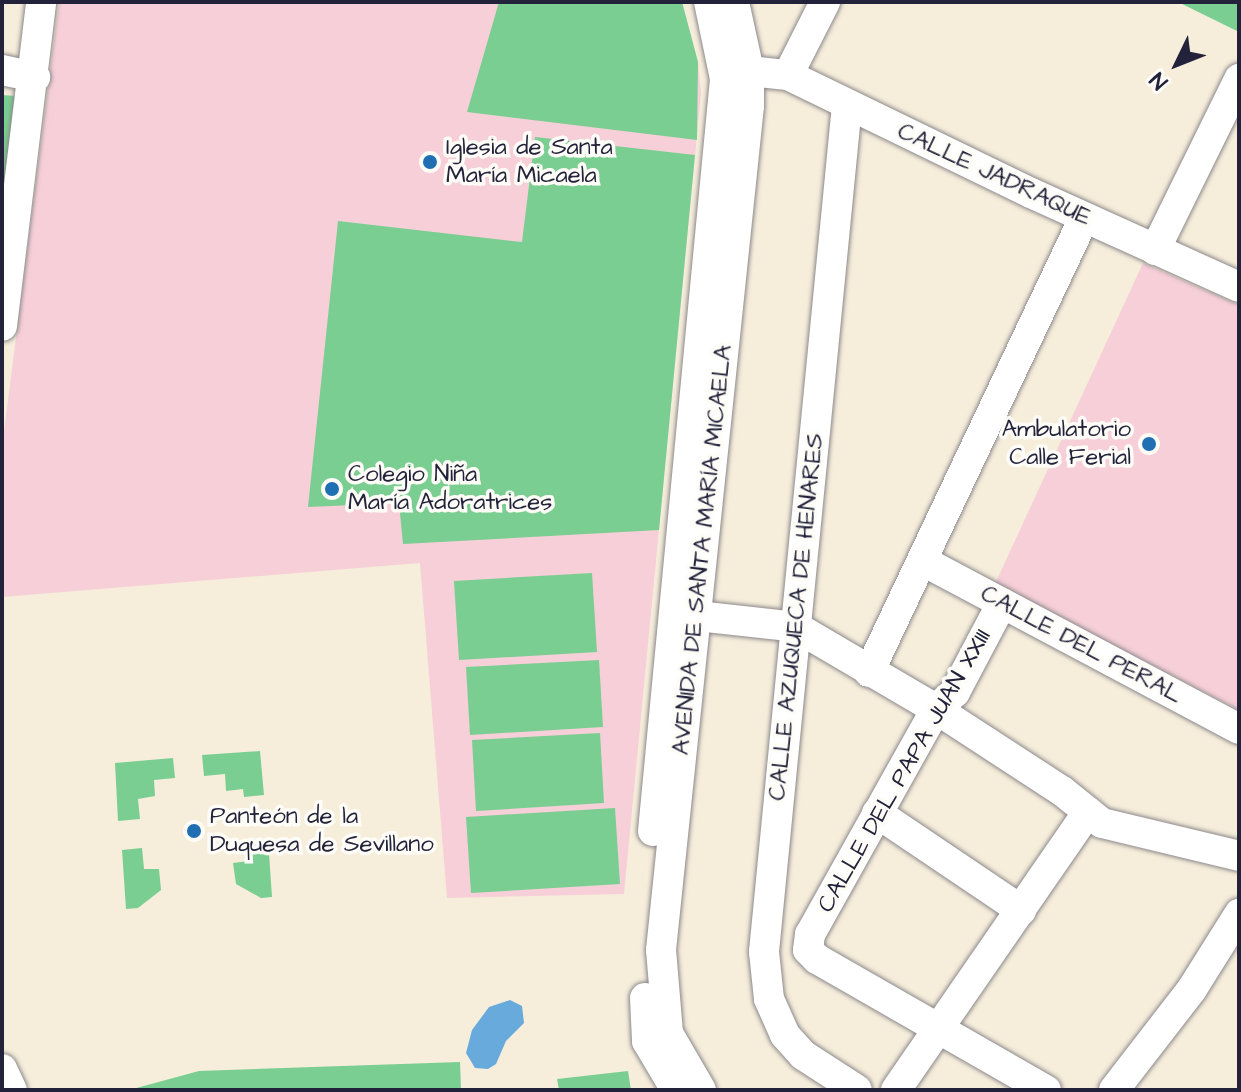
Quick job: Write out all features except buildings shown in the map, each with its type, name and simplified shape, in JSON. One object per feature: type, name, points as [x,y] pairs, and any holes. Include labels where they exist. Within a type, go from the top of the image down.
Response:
[{"type":"street","points":[[2,326],[35,77],[41,2]]},
{"type":"street","name":"AVENIDA DE SANTA MARÍA MICAELA","points":[[701,1090],[668,1033],[661,950],[725,79],[709,2]]},
{"type":"street","name":"AVENIDA DE SANTA MARÍA MICAELA","points":[[676,1090],[647,1041],[642,955],[749,106],[749,71],[734,2]]},
{"type":"street","points":[[788,75],[825,2]]},
{"type":"street","points":[[2,70],[35,77]]},
{"type":"street","name":"CALLE JADRAQUE","points":[[749,71],[788,75],[1084,218],[1239,287]]},
{"type":"street","points":[[1155,250],[1239,79]]},
{"type":"street","name":"CALLE AZUQUECA DE HENARES","points":[[847,105],[764,952],[769,999],[785,1035],[803,1055],[857,1090]]},
{"type":"street","points":[[869,672],[1084,218]]},
{"type":"street","name":"CALLE DEL PERAL","points":[[923,561],[1239,729]]},
{"type":"street","name":"CALLE DEL PAPA JUAN XXIII","points":[[1002,603],[955,692],[936,709],[877,813],[810,934],[808,950],[817,959],[1046,1090]]},
{"type":"street","points":[[685,614],[796,627],[936,709],[1102,823],[1239,856]]},
{"type":"street","points":[[896,1090],[940,1031],[1088,812]]},
{"type":"street","points":[[877,813],[1021,910]]},
{"type":"street","points":[[1114,1090],[1192,989],[1239,914]]},
{"type":"street","points":[[2,1069],[12,1090]]},
{"type":"shaded area","name":"Colegio Niña María Adoratrices","points":[[59,2],[682,2],[698,62],[701,93],[624,894],[447,898],[420,563],[2,597],[2,447]]},
{"type":"shaded area","name":"Ambulatorio Calle Ferial","points":[[1143,263],[1239,305],[1239,710],[995,584]]},
{"type":"green space","points":[[499,2],[682,2],[698,62],[697,140],[467,112]]},
{"type":"green space","points":[[1178,2],[1239,2],[1239,32]]},
{"type":"green space","points":[[2,95],[16,96],[2,206]]},
{"type":"green space","points":[[535,137],[695,155],[659,530],[403,544],[399,503],[308,507],[338,221],[522,242]]},
{"type":"green space","points":[[592,573],[597,652],[459,660],[454,581]]},
{"type":"green space","points":[[599,660],[603,727],[470,735],[466,667]]},
{"type":"green space","points":[[600,733],[604,803],[476,811],[472,740]]},
{"type":"green space","points":[[260,751],[264,795],[244,797],[243,789],[226,791],[225,774],[204,776],[202,755]]},
{"type":"green space","points":[[173,758],[175,778],[154,780],[155,796],[138,799],[140,819],[118,821],[115,763]]},
{"type":"green space","points":[[615,808],[620,884],[471,893],[466,817]]},
{"type":"green space","points":[[268,839],[272,897],[261,898],[236,884],[233,863],[249,861],[247,840]]},
{"type":"green space","points":[[142,848],[144,869],[159,869],[161,890],[138,908],[126,909],[122,850]]},
{"type":"green space","points":[[460,1062],[461,1090],[129,1090],[199,1071]]},
{"type":"green space","points":[[628,1071],[631,1090],[559,1090],[557,1079]]},
{"type":"water","points":[[510,1000],[522,1006],[524,1023],[506,1041],[496,1064],[488,1069],[475,1068],[466,1053],[472,1030],[489,1007]]},
{"type":"place","name":"Iglesia de Santa María Micaela","points":[[430,162]]},
{"type":"place","name":"Ambulatorio Calle Ferial","points":[[1149,444]]},
{"type":"place","name":"Colegio Niña María Adoratrices","points":[[332,489]]},
{"type":"place","name":"Panteón de la Duquesa de Sevillano","points":[[194,831]]}]
